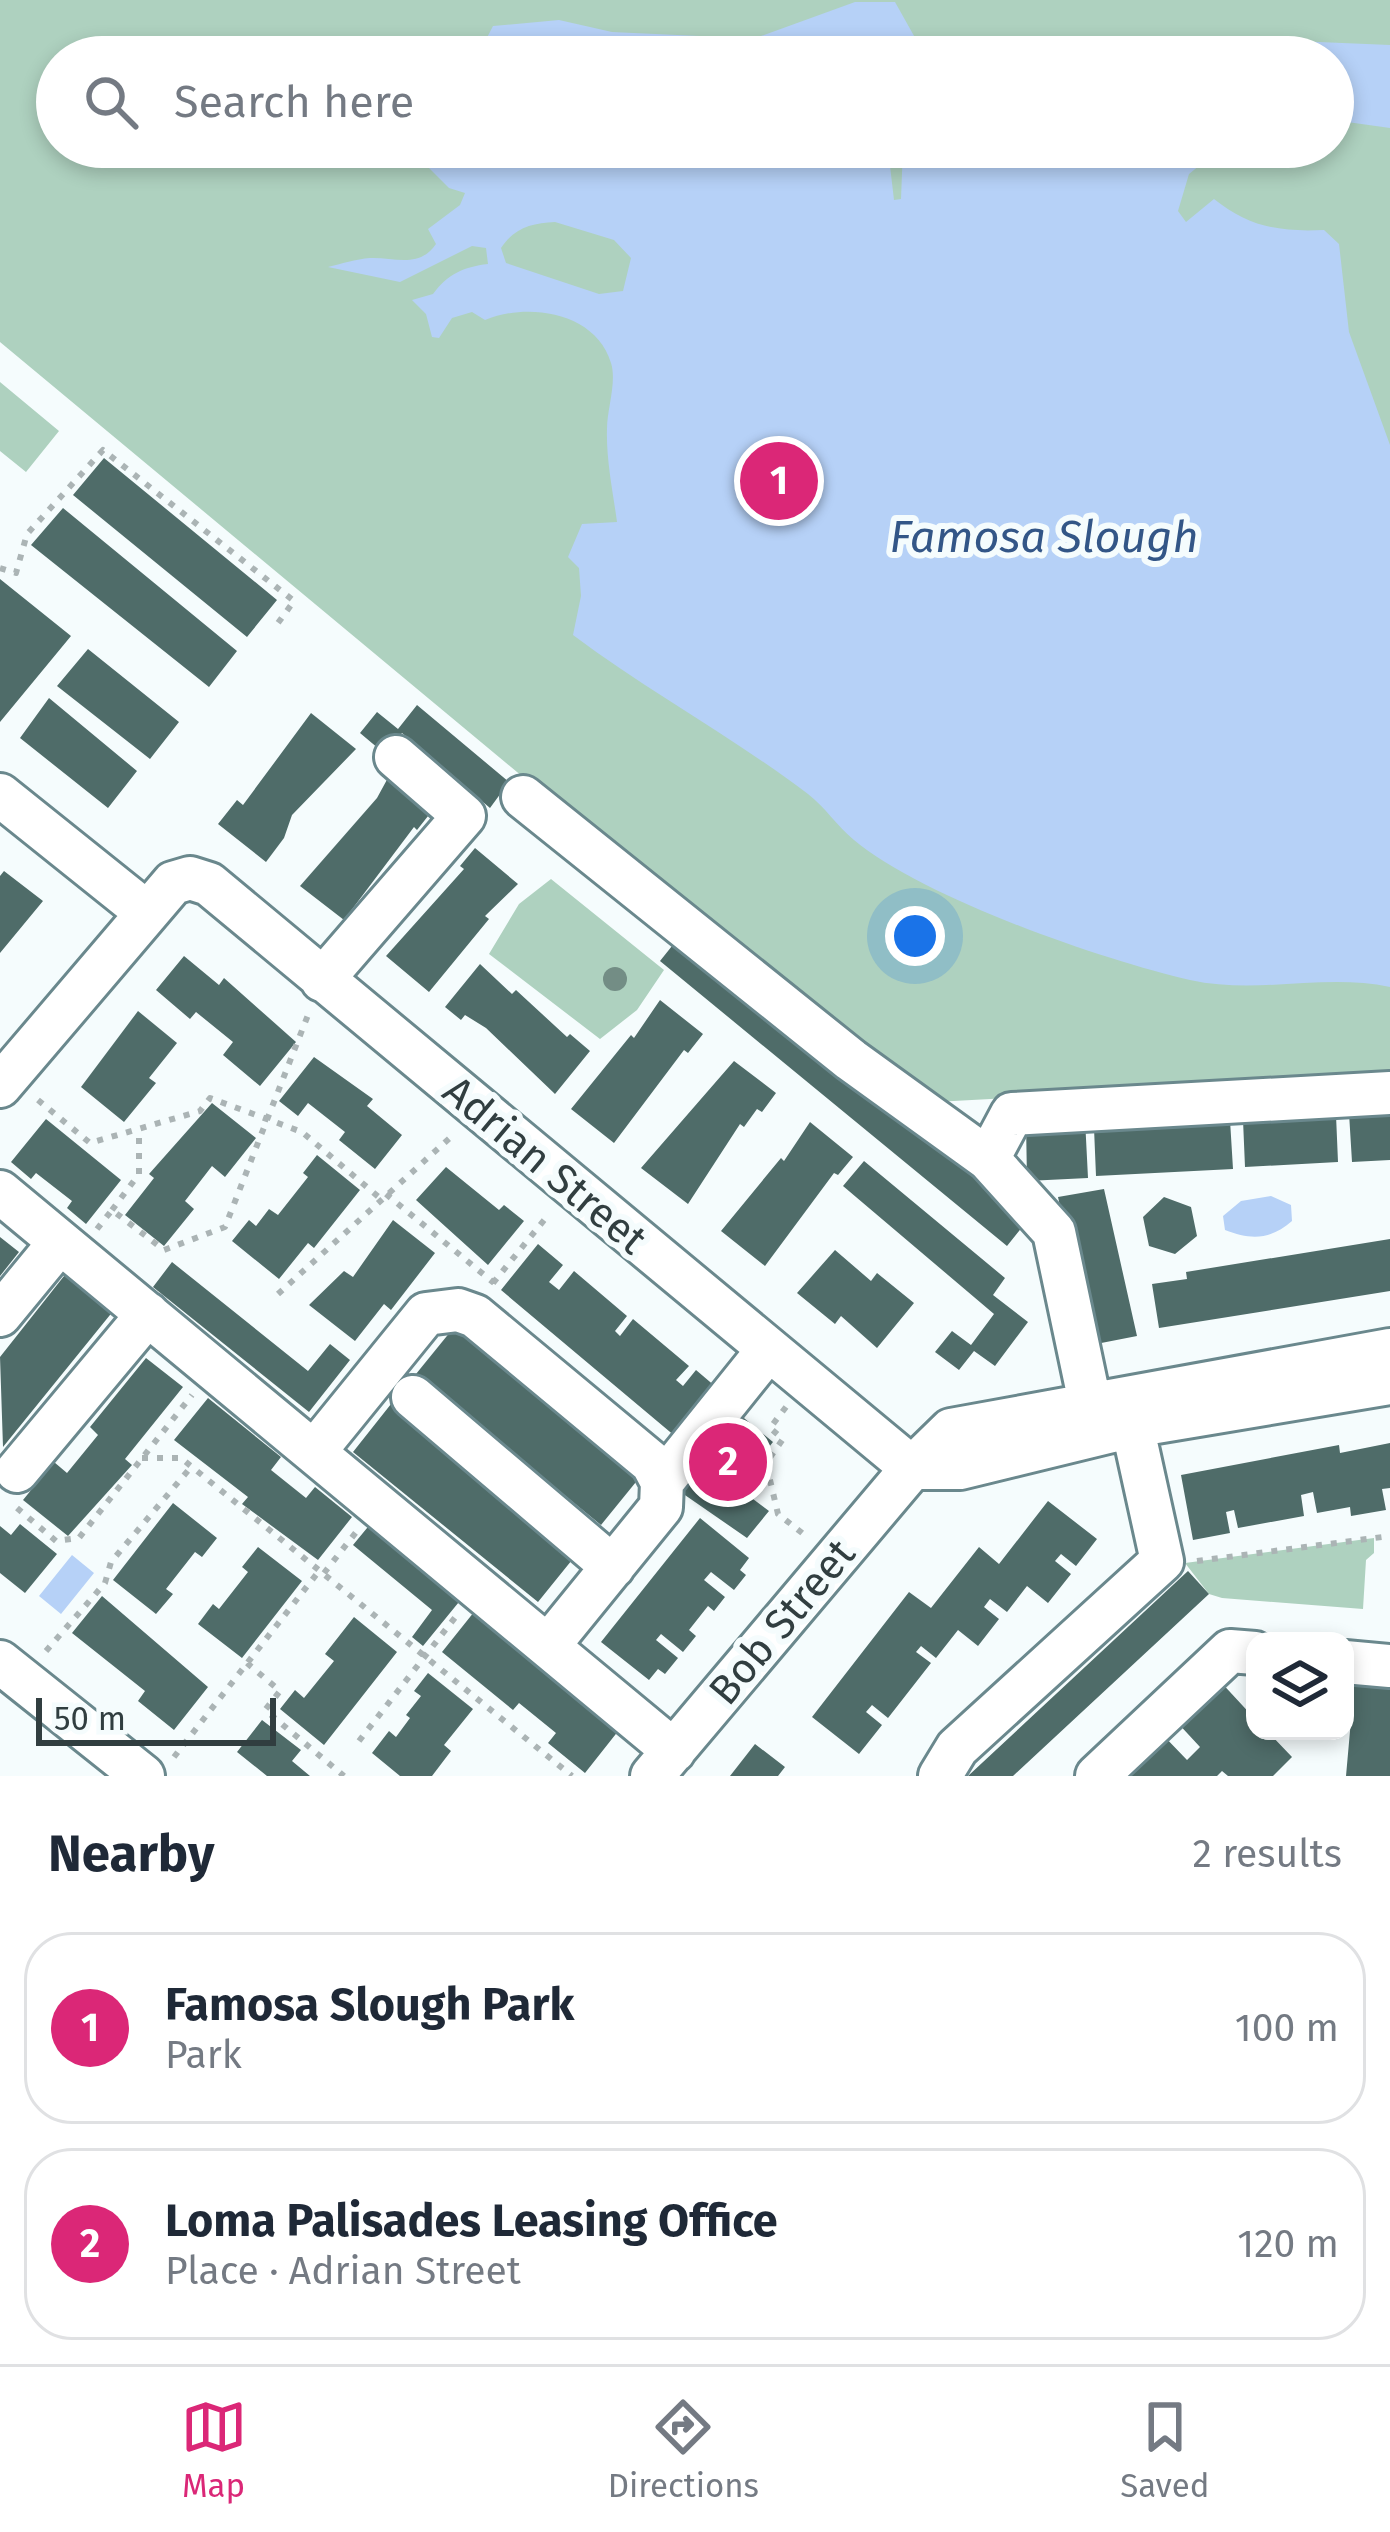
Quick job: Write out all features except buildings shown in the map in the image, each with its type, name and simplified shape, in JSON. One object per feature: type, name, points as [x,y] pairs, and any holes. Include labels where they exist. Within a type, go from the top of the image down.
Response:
[{"type":"street","points":[[316,996],[464,816],[396,757]]},
{"type":"street","points":[[0,795],[160,897],[17,1092]]},
{"type":"street","points":[[523,796],[851,1060],[988,1159],[1054,1232],[1116,1408],[1162,1561],[957,1748],[940,1776]]},
{"type":"street","name":"Adrian Street","points":[[160,897],[190,878],[209,884],[316,996],[912,1468]]},
{"type":"street","points":[[988,1159],[1012,1114],[1390,1093]]},
{"type":"street","points":[[0,1192],[548,1646],[663,1763]]},
{"type":"street","points":[[0,1316],[68,1249]]},
{"type":"street","points":[[314,1452],[426,1314],[482,1299],[652,1463],[662,1482],[661,1508],[548,1646]]},
{"type":"street","points":[[16,1488],[148,1314]]},
{"type":"street","points":[[912,1468],[960,1468],[1116,1408],[1390,1350]]},
{"type":"street","points":[[662,1482],[767,1351]]},
{"type":"street","points":[[1116,1408],[1390,1383]]},
{"type":"street","points":[[413,1397],[614,1567]]},
{"type":"street","name":"Bob Street","points":[[663,1763],[912,1468]]},
{"type":"street","points":[[1097,1776],[1230,1651],[1246,1652]]},
{"type":"street","points":[[0,1661],[158,1767]]},
{"type":"street","points":[[1354,1663],[1390,1666]]},
{"type":"path","points":[[0,568],[16,573],[27,534],[103,450],[294,601],[278,623]]},
{"type":"path","points":[[112,1210],[164,1250],[225,1227],[316,996]]},
{"type":"path","points":[[17,1092],[89,1143],[200,1111],[210,1098],[302,1132],[384,1196],[482,1299],[552,1211]]},
{"type":"path","points":[[68,1249],[112,1210],[139,1174],[139,1129]]},
{"type":"path","points":[[278,1294],[456,1132]]},
{"type":"path","points":[[16,1488],[56,1540],[80,1538],[213,1368]]},
{"type":"path","points":[[781,1413],[770,1428],[783,1438],[766,1463],[778,1514],[809,1538]]},
{"type":"path","points":[[142,1458],[181,1457],[572,1776]]},
{"type":"path","points":[[44,1653],[105,1583],[111,1562],[191,1468]]},
{"type":"path","points":[[158,1767],[378,1505]]},
{"type":"path","points":[[1162,1561],[1185,1563],[1390,1536]]},
{"type":"path","points":[[359,1741],[479,1589]]},
{"type":"path","points":[[247,1663],[280,1691],[266,1710],[344,1776]]},
{"type":"green space","points":[[0,0],[1390,0],[1390,1077],[935,1102],[547,797],[0,342]]},
{"type":"green space","points":[[0,382],[59,431],[26,472],[0,451]]},
{"type":"green space","points":[[551,879],[664,970],[637,1010],[600,1039],[489,954],[519,904]]},
{"type":"green space","points":[[1374,1538],[1374,1553],[1366,1560],[1363,1609],[1222,1598],[1209,1594],[1185,1563]]},
{"type":"water","points":[[855,2],[895,2],[914,36],[761,36]]},
{"type":"water","points":[[559,20],[612,32],[699,36],[488,36],[493,26]]},
{"type":"water","points":[[1354,43],[1390,45],[1390,128],[1354,123]]},
{"type":"water","name":"Famosa Slough","points":[[429,168],[890,168],[894,200],[901,199],[902,168],[1196,168],[1189,174],[1178,211],[1186,222],[1214,199],[1265,226],[1324,230],[1339,244],[1349,332],[1390,445],[1390,987],[1190,980],[1063,942],[967,904],[884,862],[779,773],[573,635],[581,596],[579,568],[568,557],[582,524],[617,522],[607,440],[613,370],[603,346],[576,322],[540,312],[485,320],[472,312],[452,318],[439,338],[432,337],[426,314],[412,300],[433,294],[457,273],[488,264],[486,248],[472,246],[400,282],[328,267],[365,259],[422,257],[436,244],[428,229],[460,205],[465,193],[449,188]],"holes":[[[555,222],[614,240],[631,258],[623,291],[599,294],[506,263],[501,248],[518,231]]]},
{"type":"water","points":[[1271,1196],[1291,1205],[1292,1221],[1284,1227],[1260,1236],[1225,1230],[1223,1216],[1241,1201]]},
{"type":"water","points":[[72,1555],[94,1573],[61,1614],[39,1596]]},
{"type":"place","name":"Famosa Slough Park","points":[[779,481]]},
{"type":"place","name":"Loma Palisades Leasing Office","points":[[728,1462]]}]
